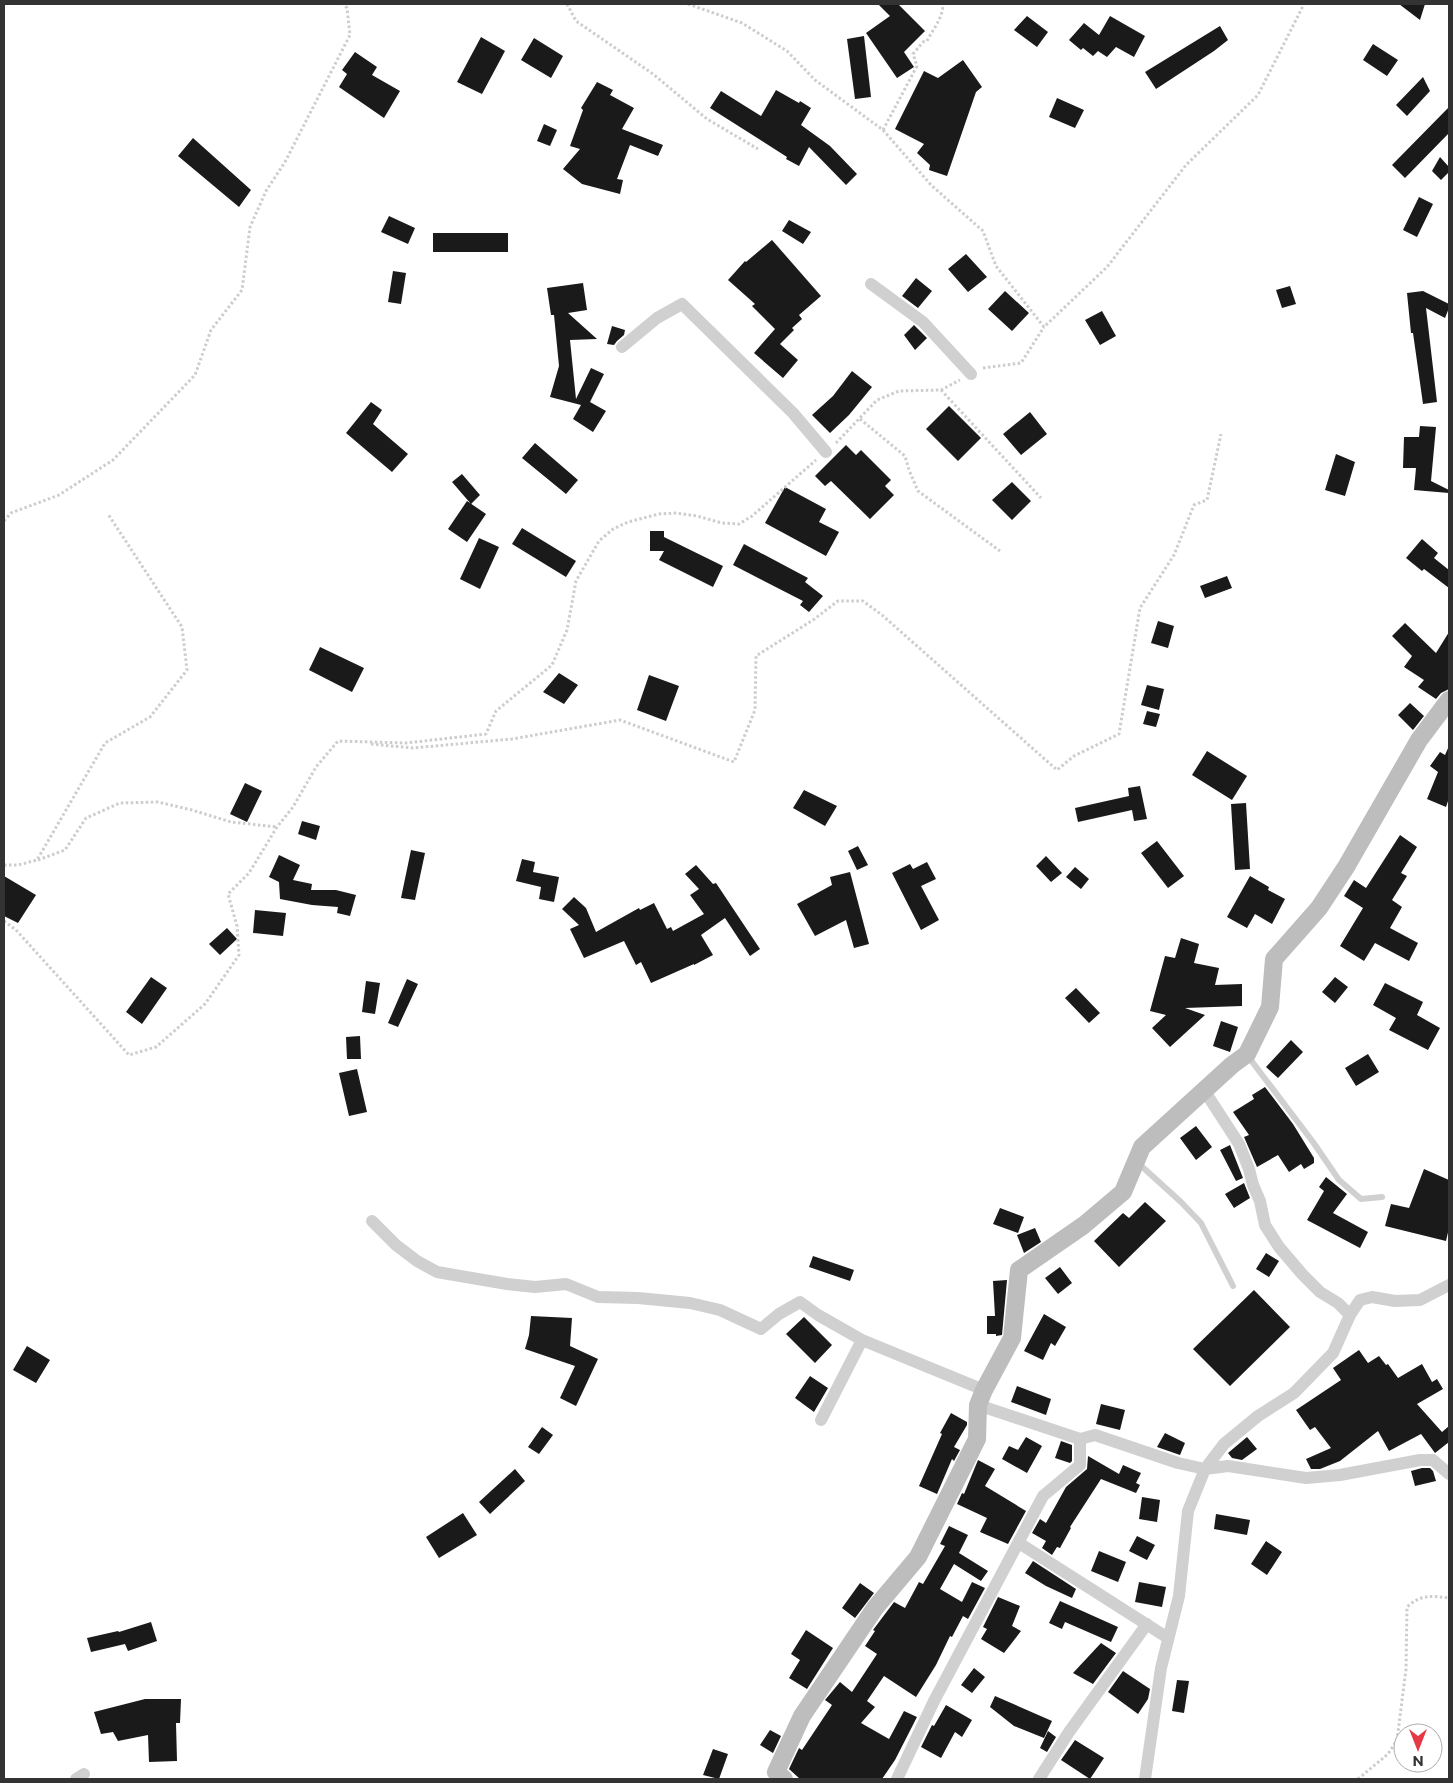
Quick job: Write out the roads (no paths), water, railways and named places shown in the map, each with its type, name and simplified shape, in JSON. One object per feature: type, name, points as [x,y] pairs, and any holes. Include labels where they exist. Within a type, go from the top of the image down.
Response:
[{"type":"street","points":[[871,284],[923,322],[971,374]]},
{"type":"street","points":[[622,347],[657,318],[682,304],[793,413],[826,452]]},
{"type":"street","points":[[784,1779],[776,1772],[802,1716],[875,1608],[918,1557],[977,1438],[981,1398],[1012,1338],[1019,1270],[1112,1203],[1123,1192],[1142,1147],[1246,1054],[1270,1007],[1274,959],[1319,908],[1346,867],[1419,740],[1449,700]]},
{"type":"street","points":[[1204,1090],[1239,1144],[1260,1201],[1265,1225],[1302,1274],[1320,1292],[1338,1303],[1350,1315]]},
{"type":"street","points":[[372,1221],[396,1245],[417,1261],[437,1272],[535,1287],[566,1284],[598,1297],[638,1298],[690,1303],[720,1310],[761,1329],[779,1314],[800,1302],[818,1315],[862,1340],[981,1398],[1080,1439],[1095,1435],[1178,1463],[1205,1470],[1228,1466],[1306,1478],[1340,1476],[1410,1461],[1433,1460],[1449,1474]]},
{"type":"street","points":[[1145,1779],[1161,1668],[1179,1596],[1188,1511],[1205,1470],[1224,1444],[1258,1416],[1294,1393],[1333,1353],[1350,1315],[1360,1300],[1372,1297],[1395,1301],[1420,1300],[1449,1285]]},
{"type":"street","points":[[821,1420],[862,1340]]},
{"type":"street","points":[[897,1779],[934,1701],[1043,1496],[1080,1465],[1080,1439]]},
{"type":"street","points":[[1019,1542],[1168,1638]]},
{"type":"street","points":[[1039,1779],[1069,1732],[1147,1624]]},
{"type":"lane","points":[[1246,1054],[1313,1142],[1339,1180],[1361,1199],[1382,1197]]},
{"type":"lane","points":[[1136,1160],[1201,1223],[1233,1286]]}]
